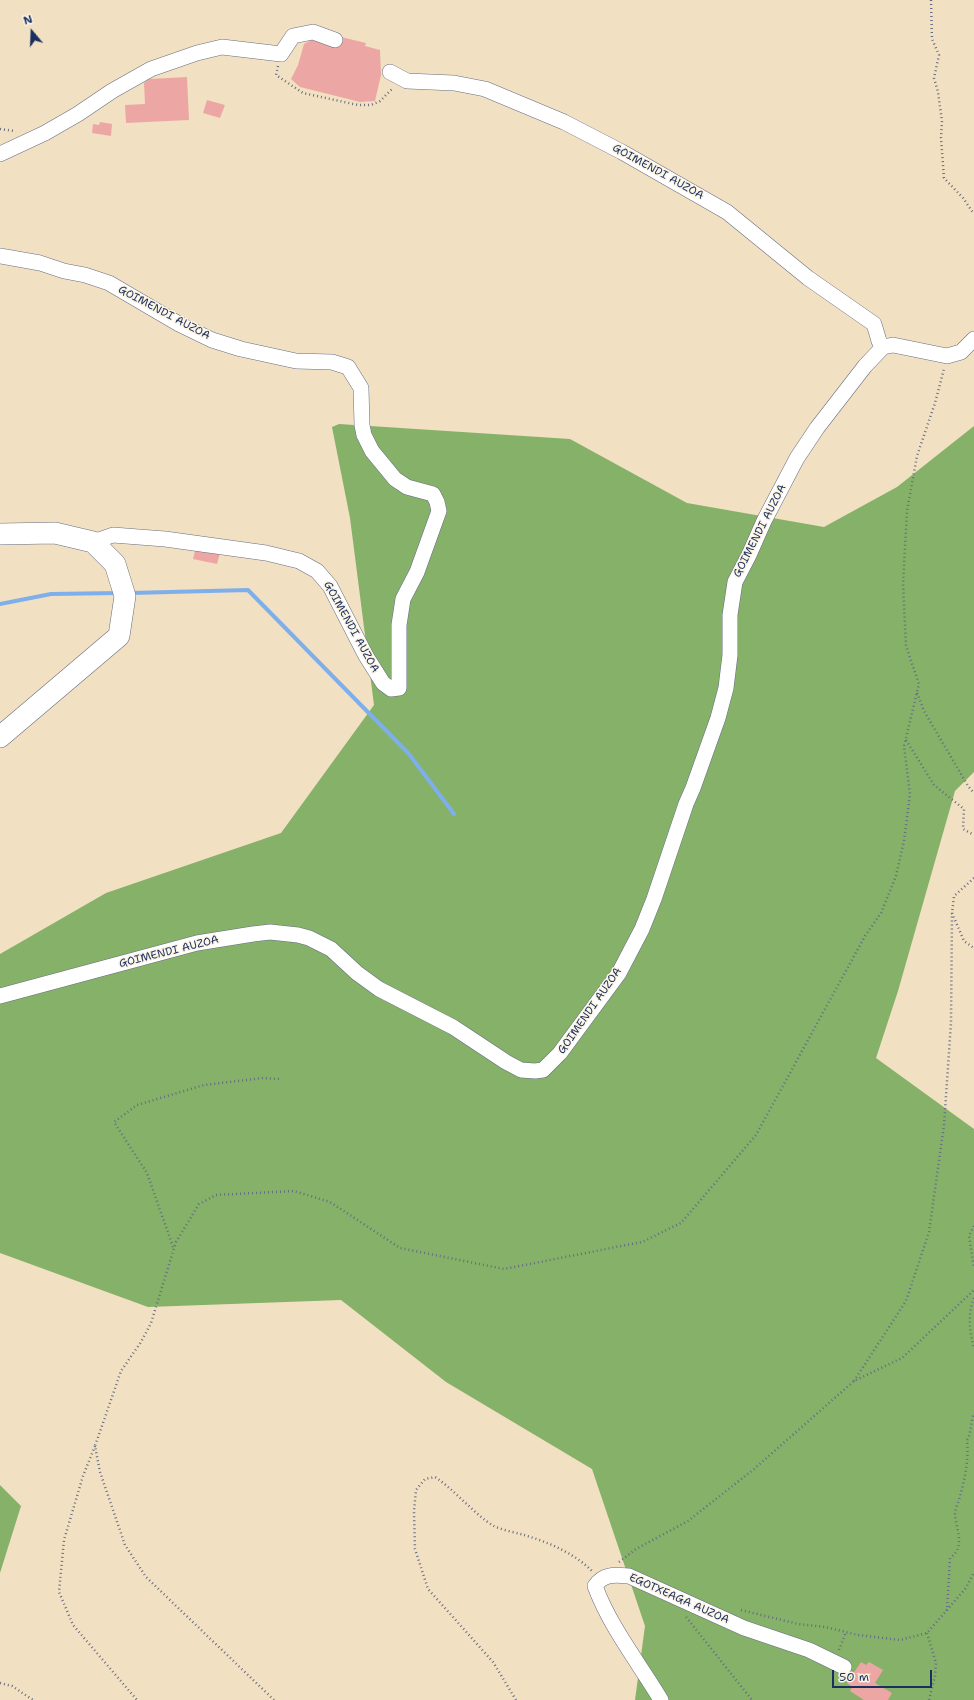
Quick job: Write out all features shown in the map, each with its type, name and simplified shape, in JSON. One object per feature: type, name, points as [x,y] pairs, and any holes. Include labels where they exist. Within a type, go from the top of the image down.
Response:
[{"type":"main road","points":[[0,534],[55,533],[93,542],[115,564],[123,590],[119,636],[0,737]]},
{"type":"street","points":[[0,154],[45,133],[78,114],[112,91],[159,66],[197,53],[222,47],[281,54],[292,36],[313,32],[335,40]]},
{"type":"street","name":"GOIMENDI AUZOA","points":[[0,996],[198,943],[270,932],[298,935],[309,938],[331,949],[357,973],[379,989],[454,1026],[506,1062],[521,1070],[536,1071],[543,1070],[560,1053],[619,973],[642,929],[718,718],[724,696],[730,656],[730,615],[734,582],[797,458],[817,428],[865,366],[883,347],[879,341],[874,324],[808,278],[727,212],[622,152],[564,122],[485,89],[454,83],[407,81],[395,75]]},
{"type":"street","name":"GOIMENDI AUZOA","points":[[0,256],[40,263],[109,283],[179,324],[212,340],[282,359],[291,359],[296,362],[332,362],[348,367],[361,388],[362,425],[364,435],[372,451],[395,479],[407,487],[433,494],[439,511],[417,572],[404,599],[399,625],[399,688],[391,690],[383,683],[366,656],[330,586],[317,571],[298,561],[266,553],[165,539],[113,535],[93,542]]},
{"type":"street","points":[[883,347],[894,345],[947,356],[961,352],[974,339]]},
{"type":"street","name":"EGOTXEAGA AUZOA","points":[[602,1578],[613,1575],[629,1576],[744,1628],[809,1650],[838,1664]]},
{"type":"street","points":[[602,1578],[595,1586],[608,1615],[661,1700]]},
{"type":"path","points":[[930,0],[932,39],[939,55],[934,78],[938,92],[942,121],[941,138],[944,178],[974,214]]},
{"type":"path","points":[[281,54],[276,75],[290,85],[303,92],[358,105],[371,105],[380,100],[391,91],[395,75]]},
{"type":"path","points":[[137,1700],[73,1625],[59,1592],[64,1540],[83,1476],[121,1371],[141,1342],[150,1323],[176,1242],[199,1204],[216,1195],[294,1191],[330,1202],[400,1248],[504,1269],[642,1242],[680,1223],[756,1135],[865,936],[881,913],[896,876],[904,841],[910,794],[904,746],[919,684],[906,646],[903,584],[907,511],[917,456],[935,404],[947,356]]},
{"type":"path","points":[[917,692],[924,711],[968,786],[974,793]]},
{"type":"path","points":[[906,739],[934,785],[964,809],[963,828],[974,835]]},
{"type":"path","points":[[516,1700],[493,1662],[428,1589],[415,1549],[414,1511],[416,1490],[425,1479],[435,1477],[448,1486],[469,1507],[493,1526],[540,1539],[568,1553],[602,1578],[615,1565],[636,1549],[688,1521],[754,1469],[854,1381],[906,1302],[929,1232],[944,1125],[950,1031],[952,913],[954,896],[974,878]]},
{"type":"path","points":[[952,913],[964,941],[974,948]]},
{"type":"path","points":[[174,1248],[147,1173],[114,1122],[137,1105],[204,1085],[263,1078],[280,1079]]},
{"type":"path","points":[[974,1226],[969,1236],[974,1268]]},
{"type":"path","points":[[854,1381],[902,1358],[974,1290]]},
{"type":"path","points":[[974,1298],[969,1316],[970,1335],[974,1349]]},
{"type":"path","points":[[948,1611],[948,1588],[951,1569],[950,1558],[957,1552],[960,1540],[955,1514],[968,1456],[967,1440],[970,1436],[970,1421],[974,1414]]},
{"type":"path","points":[[95,1446],[100,1472],[125,1545],[146,1577],[274,1700]]},
{"type":"path","points":[[738,1610],[798,1624],[825,1627],[858,1635],[900,1640],[927,1633],[948,1611],[966,1588],[974,1572]]},
{"type":"path","points":[[686,1617],[752,1700]]},
{"type":"path","points":[[838,1664],[839,1650],[846,1632]]},
{"type":"path","points":[[927,1633],[936,1663],[935,1676],[929,1700]]},
{"type":"path","points":[[0,1683],[12,1686],[33,1700]]},
{"type":"green space","points":[[339,424],[570,439],[687,503],[824,527],[897,487],[974,426],[974,772],[955,791],[898,991],[876,1058],[974,1129],[974,1700],[635,1700],[645,1626],[592,1469],[446,1382],[341,1300],[148,1307],[0,1253],[0,954],[106,893],[281,833],[374,705],[350,518],[332,427]]},
{"type":"green space","points":[[0,1485],[21,1506],[0,1573]]},
{"type":"building","points":[[341,37],[366,43],[365,46],[380,50],[381,75],[375,101],[360,102],[300,87],[291,79],[298,65],[304,44],[313,39]]},
{"type":"building","points":[[187,77],[189,120],[126,123],[125,105],[145,104],[144,83],[149,79]]},
{"type":"building","points":[[207,100],[225,105],[220,118],[203,113]]},
{"type":"building","points":[[100,122],[112,124],[111,136],[92,133],[93,124],[99,125]]},
{"type":"building","points":[[196,547],[220,553],[217,564],[193,559]]},
{"type":"building","points":[[861,1662],[866,1665],[869,1662],[883,1670],[875,1683],[892,1693],[888,1700],[864,1700],[850,1691],[852,1687],[847,1683]]},
{"type":"waterway","points":[[131,593],[248,590],[409,754],[454,814]]},
{"type":"waterway","points":[[0,604],[51,594],[118,593]]}]
